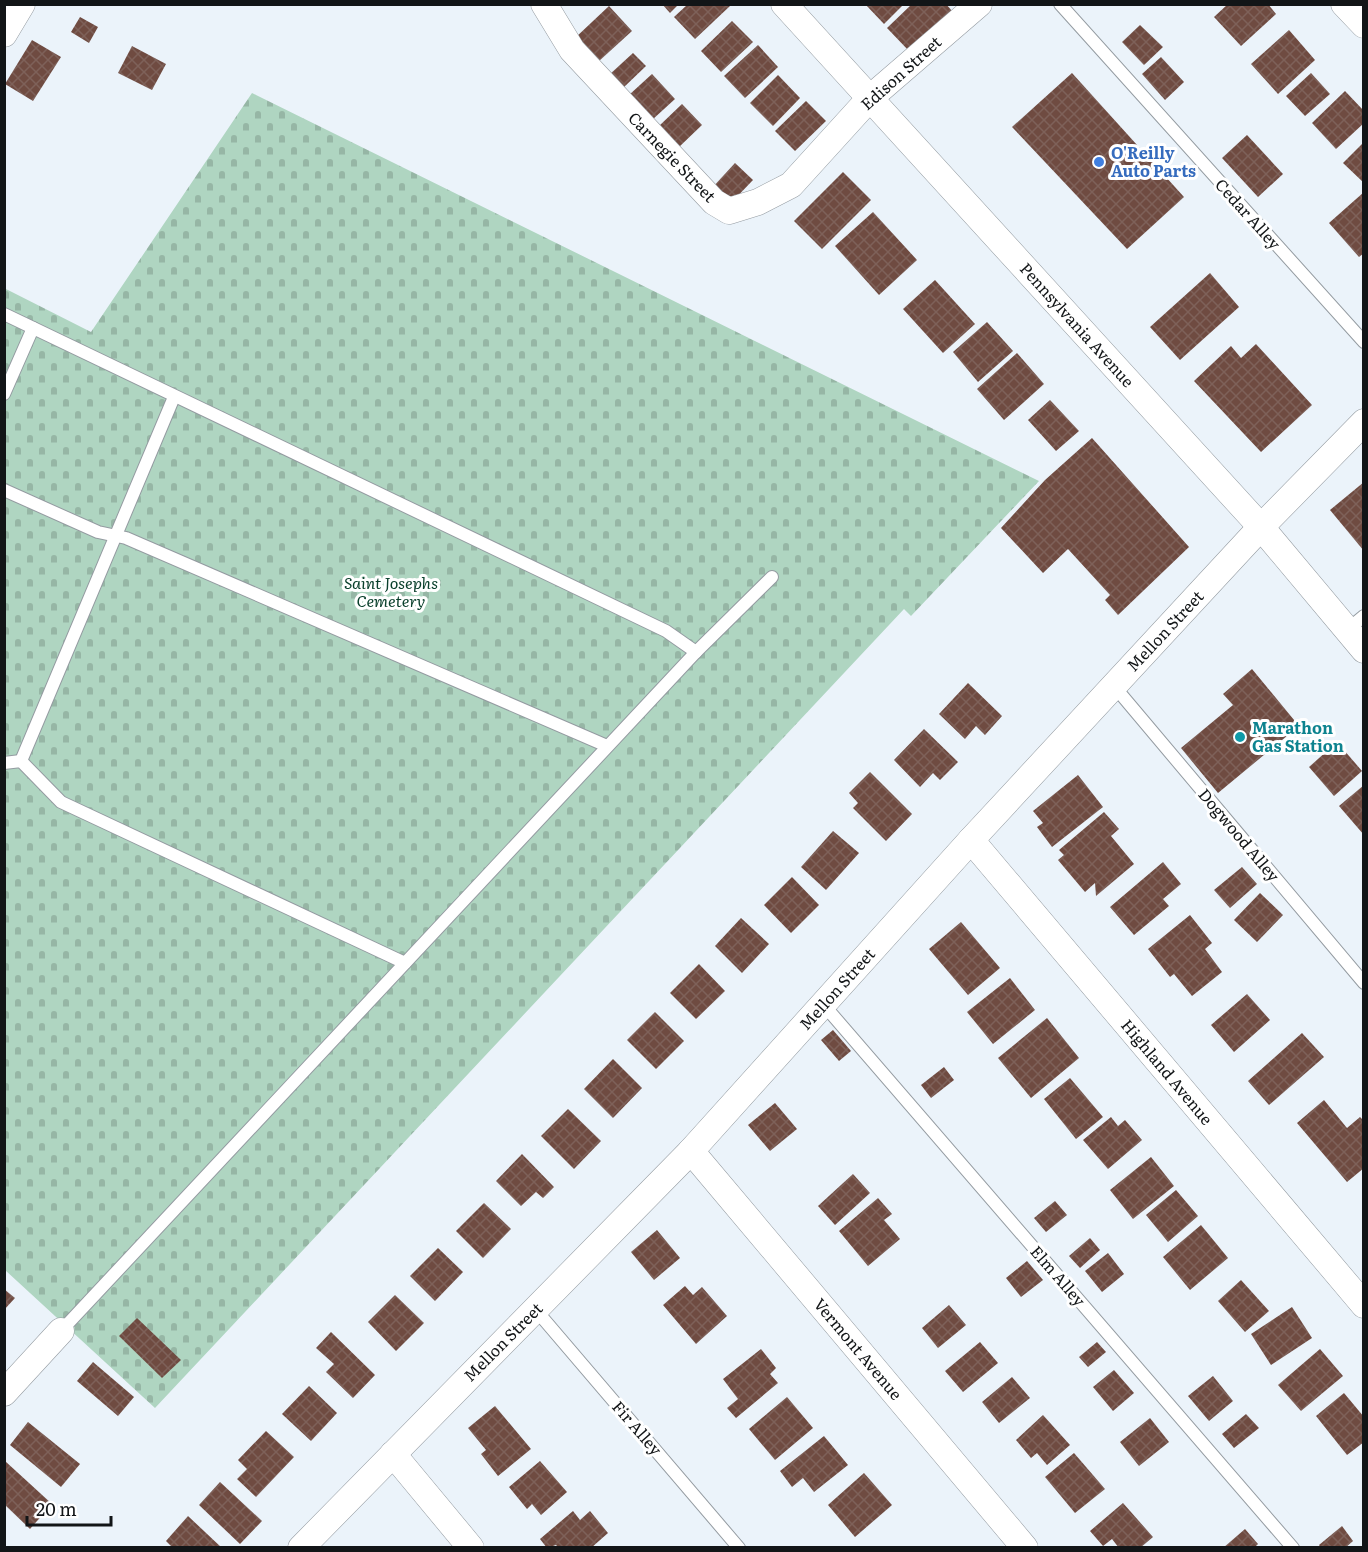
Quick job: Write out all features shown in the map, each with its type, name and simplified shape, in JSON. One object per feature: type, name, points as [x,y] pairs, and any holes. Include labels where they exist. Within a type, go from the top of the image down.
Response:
[{"type":"street","points":[[4,34],[22,4]]},
{"type":"street","name":"Carnegie Street","points":[[544,4],[572,50],[714,202],[729,211],[758,202],[791,185],[828,147]]},
{"type":"street","name":"Pennsylvania Avenue","points":[[784,4],[1262,527],[1355,623],[1364,650]]},
{"type":"street","name":"Edison Street","points":[[828,147],[870,98],[979,4]]},
{"type":"street","points":[[1344,4],[1364,25]]},
{"type":"street","name":"Mellon Street","points":[[301,1548],[691,1151],[970,840],[1262,527],[1364,422]]},
{"type":"street","name":"Highland Avenue","points":[[970,840],[1364,1305]]},
{"type":"street","name":"Vermont Avenue","points":[[691,1151],[1025,1548]]},
{"type":"street","points":[[4,1393],[61,1331]]},
{"type":"street","points":[[393,1454],[471,1548]]},
{"type":"lane","name":"Cedar Alley","points":[[1060,4],[1364,342]]},
{"type":"lane","points":[[4,314],[666,631],[696,652]]},
{"type":"lane","points":[[4,394],[33,328]]},
{"type":"lane","points":[[21,761],[174,396]]},
{"type":"lane","points":[[4,490],[98,532],[116,536],[608,746]]},
{"type":"lane","points":[[61,1331],[696,652],[772,577]]},
{"type":"lane","name":"Dogwood Alley","points":[[1114,686],[1364,983]]},
{"type":"lane","points":[[4,763],[21,761]]},
{"type":"lane","points":[[21,761],[61,802],[405,963]]},
{"type":"lane","name":"Elm Alley","points":[[823,1004],[1293,1548]]},
{"type":"lane","name":"Fir Alley","points":[[535,1309],[739,1548]]},
{"type":"green space","name":"Saint Josephs Cemetery","points":[[252,93],[1039,481],[911,616],[904,609],[155,1408],[5,1270],[4,288],[91,332]]},
{"type":"building","points":[[662,4],[679,4],[670,13]]},
{"type":"building","points":[[865,4],[904,4],[884,24]]},
{"type":"building","points":[[912,4],[946,4],[952,11],[909,51],[887,28]]},
{"type":"building","points":[[1228,4],[1268,4],[1276,14],[1241,46],[1214,17]]},
{"type":"building","points":[[687,5],[730,6],[695,39],[674,17]]},
{"type":"building","points":[[609,6],[632,31],[598,62],[575,38]]},
{"type":"building","points":[[80,17],[98,27],[89,43],[71,32]]},
{"type":"building","points":[[732,21],[753,42],[721,72],[701,51]]},
{"type":"building","points":[[1140,25],[1163,47],[1144,65],[1122,42]]},
{"type":"building","points":[[1289,30],[1315,60],[1278,94],[1251,64]]},
{"type":"building","points":[[32,40],[61,57],[33,101],[5,84]]},
{"type":"building","points":[[758,45],[778,67],[745,98],[724,76]]},
{"type":"building","points":[[132,46],[166,64],[152,90],[118,73]]},
{"type":"building","points":[[633,53],[646,66],[622,89],[609,75]]},
{"type":"building","points":[[1161,57],[1184,82],[1165,100],[1142,74]]},
{"type":"building","name":"O'Reilly Auto Parts","points":[[1072,73],[1184,197],[1127,249],[1012,127]]},
{"type":"building","points":[[1311,73],[1330,94],[1305,116],[1286,96]]},
{"type":"building","points":[[652,74],[675,99],[652,120],[629,95]]},
{"type":"building","points":[[778,75],[800,98],[773,126],[750,103]]},
{"type":"building","points":[[1345,91],[1364,111],[1364,123],[1336,149],[1312,123]]},
{"type":"building","points":[[806,101],[826,121],[795,151],[775,131]]},
{"type":"building","points":[[682,104],[702,125],[678,148],[658,127]]},
{"type":"building","points":[[1247,135],[1283,174],[1258,197],[1222,158]]},
{"type":"building","points":[[1364,142],[1364,183],[1343,163]]},
{"type":"building","points":[[735,163],[753,180],[730,204],[712,188]]},
{"type":"building","points":[[843,172],[871,200],[822,249],[794,221]]},
{"type":"building","points":[[1364,192],[1364,253],[1359,257],[1329,223]]},
{"type":"building","points":[[873,212],[917,260],[879,295],[835,246]]},
{"type":"building","points":[[1210,273],[1239,307],[1180,360],[1150,327]]},
{"type":"building","points":[[935,280],[975,324],[943,353],[903,309]]},
{"type":"building","points":[[987,322],[1013,351],[978,382],[953,352]]},
{"type":"building","points":[[1256,344],[1312,405],[1261,452],[1194,381],[1231,346],[1241,358]]},
{"type":"building","points":[[1017,353],[1044,384],[1004,420],[977,389]]},
{"type":"building","points":[[1050,400],[1079,431],[1056,451],[1028,420]]},
{"type":"building","points":[[1092,438],[1189,547],[1118,615],[1105,600],[1110,595],[1068,549],[1043,573],[1001,528],[1045,480]]},
{"type":"building","points":[[1364,482],[1364,551],[1330,510]]},
{"type":"building","name":"Marathon Gas Station","points":[[1252,669],[1299,726],[1218,793],[1181,748],[1233,705],[1223,694]]},
{"type":"building","points":[[968,683],[1002,716],[985,735],[976,726],[965,739],[939,714]]},
{"type":"building","points":[[924,729],[958,762],[940,780],[933,773],[920,787],[894,760]]},
{"type":"building","points":[[1337,742],[1362,771],[1334,796],[1309,767]]},
{"type":"building","points":[[870,772],[912,814],[886,841],[853,808],[858,803],[849,793]]},
{"type":"building","points":[[1078,775],[1103,807],[1052,847],[1037,827],[1043,823],[1033,811]]},
{"type":"building","points":[[1364,785],[1364,835],[1339,806]]},
{"type":"building","points":[[1104,812],[1119,829],[1111,836],[1134,864],[1096,896],[1095,883],[1085,892],[1058,860],[1064,855],[1059,850]]},
{"type":"building","points":[[833,831],[859,853],[826,890],[801,867]]},
{"type":"building","points":[[1163,862],[1181,884],[1163,899],[1169,906],[1134,935],[1110,907]]},
{"type":"building","points":[[1242,867],[1257,884],[1230,908],[1214,890]]},
{"type":"building","points":[[792,877],[819,905],[791,933],[764,905]]},
{"type":"building","points":[[1260,893],[1283,915],[1257,942],[1234,920]]},
{"type":"building","points":[[1190,915],[1212,943],[1205,949],[1222,972],[1192,996],[1174,974],[1170,977],[1148,949]]},
{"type":"building","points":[[741,918],[769,944],[742,973],[715,946]]},
{"type":"building","points":[[961,922],[1000,968],[968,995],[929,949]]},
{"type":"building","points":[[699,964],[725,991],[696,1019],[670,993]]},
{"type":"building","points":[[1010,978],[1035,1010],[993,1044],[967,1012]]},
{"type":"building","points":[[1247,994],[1270,1020],[1234,1052],[1211,1025]]},
{"type":"building","points":[[655,1012],[684,1041],[656,1069],[627,1040]]},
{"type":"building","points":[[1047,1018],[1079,1058],[1031,1098],[998,1058]]},
{"type":"building","points":[[833,1030],[851,1051],[839,1061],[821,1040]]},
{"type":"building","points":[[1302,1033],[1324,1057],[1269,1105],[1248,1081]]},
{"type":"building","points":[[613,1059],[642,1088],[613,1118],[584,1089]]},
{"type":"building","points":[[944,1067],[954,1080],[931,1098],[921,1085]]},
{"type":"building","points":[[1070,1078],[1103,1117],[1076,1139],[1044,1099]]},
{"type":"building","points":[[1324,1100],[1347,1128],[1360,1117],[1364,1121],[1364,1168],[1347,1182],[1297,1123]]},
{"type":"building","points":[[775,1103],[797,1129],[770,1151],[748,1125]]},
{"type":"building","points":[[568,1109],[601,1141],[574,1169],[541,1136]]},
{"type":"building","points":[[1111,1117],[1118,1126],[1125,1120],[1142,1140],[1108,1169],[1083,1140]]},
{"type":"building","points":[[522,1154],[554,1187],[543,1198],[536,1192],[521,1206],[496,1181]]},
{"type":"building","points":[[1151,1157],[1174,1186],[1133,1219],[1110,1190]]},
{"type":"building","points":[[853,1174],[870,1193],[835,1225],[818,1206]]},
{"type":"building","points":[[1176,1190],[1198,1216],[1168,1242],[1146,1215]]},
{"type":"building","points":[[878,1198],[892,1214],[884,1220],[900,1239],[868,1266],[839,1231]]},
{"type":"building","points":[[1055,1201],[1067,1215],[1046,1232],[1034,1218]]},
{"type":"building","points":[[484,1203],[511,1229],[483,1258],[456,1231]]},
{"type":"building","points":[[1201,1225],[1228,1258],[1190,1290],[1163,1257]]},
{"type":"building","points":[[657,1230],[680,1258],[654,1280],[631,1252]]},
{"type":"building","points":[[1090,1238],[1100,1250],[1080,1268],[1069,1256]]},
{"type":"building","points":[[438,1248],[463,1272],[435,1301],[410,1276]]},
{"type":"building","points":[[1108,1253],[1124,1274],[1102,1292],[1085,1271]]},
{"type":"building","points":[[1027,1261],[1043,1280],[1021,1297],[1006,1278]]},
{"type":"building","points":[[1241,1280],[1269,1311],[1245,1332],[1218,1301]]},
{"type":"building","points":[[685,1286],[693,1295],[702,1287],[727,1316],[696,1344],[663,1305]]},
{"type":"building","points":[[4,1289],[15,1298],[4,1310]]},
{"type":"building","points":[[395,1295],[424,1323],[396,1351],[368,1322]]},
{"type":"building","points":[[949,1305],[966,1325],[938,1348],[922,1328]]},
{"type":"building","points":[[1292,1307],[1312,1338],[1271,1365],[1251,1334]]},
{"type":"building","points":[[137,1318],[181,1360],[162,1378],[119,1336]]},
{"type":"building","points":[[331,1332],[375,1375],[353,1398],[326,1372],[334,1364],[316,1348]]},
{"type":"building","points":[[980,1342],[998,1363],[963,1392],[945,1371]]},
{"type":"building","points":[[1097,1342],[1106,1352],[1088,1367],[1079,1357]]},
{"type":"building","points":[[761,1349],[776,1368],[770,1374],[778,1383],[736,1418],[727,1408],[738,1399],[723,1379]]},
{"type":"building","points":[[1320,1349],[1343,1376],[1301,1411],[1278,1385]]},
{"type":"building","points":[[93,1362],[134,1397],[118,1416],[77,1381]]},
{"type":"building","points":[[1114,1370],[1134,1393],[1113,1411],[1093,1387]]},
{"type":"building","points":[[1213,1376],[1233,1401],[1209,1421],[1188,1396]]},
{"type":"building","points":[[1012,1377],[1030,1398],[999,1423],[982,1402]]},
{"type":"building","points":[[309,1386],[337,1413],[311,1441],[282,1414]]},
{"type":"building","points":[[1344,1393],[1364,1417],[1364,1442],[1347,1455],[1316,1416]]},
{"type":"building","points":[[787,1397],[813,1428],[775,1460],[749,1429]]},
{"type":"building","points":[[495,1406],[531,1449],[498,1476],[481,1454],[486,1450],[468,1428]]},
{"type":"building","points":[[1246,1414],[1259,1428],[1234,1448],[1222,1434]]},
{"type":"building","points":[[1043,1415],[1070,1445],[1047,1465],[1037,1453],[1031,1458],[1016,1440]]},
{"type":"building","points":[[1150,1418],[1169,1442],[1139,1466],[1120,1442]]},
{"type":"building","points":[[28,1422],[80,1464],[61,1487],[10,1445]]},
{"type":"building","points":[[266,1431],[294,1457],[256,1497],[237,1479],[247,1469],[238,1460]]},
{"type":"building","points":[[824,1436],[848,1465],[814,1492],[803,1478],[792,1487],[780,1471]]},
{"type":"building","points":[[1074,1453],[1105,1489],[1075,1513],[1045,1477]]},
{"type":"building","points":[[5,1461],[52,1504],[30,1529],[5,1505]]},
{"type":"building","points":[[540,1461],[567,1492],[541,1515],[532,1504],[527,1509],[509,1487]]},
{"type":"building","points":[[864,1473],[892,1505],[855,1537],[828,1505]]},
{"type":"building","points":[[220,1482],[262,1521],[240,1544],[199,1505]]},
{"type":"building","points":[[1123,1503],[1153,1537],[1140,1548],[1119,1548],[1112,1539],[1103,1546],[1090,1531]]},
{"type":"building","points":[[573,1511],[580,1520],[590,1511],[608,1533],[591,1548],[559,1548],[556,1545],[547,1548],[540,1539]]},
{"type":"building","points":[[188,1516],[222,1548],[173,1548],[166,1541]]},
{"type":"building","points":[[1342,1526],[1353,1541],[1345,1548],[1321,1548],[1319,1545]]},
{"type":"building","points":[[1245,1529],[1258,1544],[1254,1548],[1223,1548]]},
{"type":"place","name":"O'Reilly Auto Parts","points":[[1099,162]]},
{"type":"place","name":"Marathon Gas Station","points":[[1240,737]]}]
